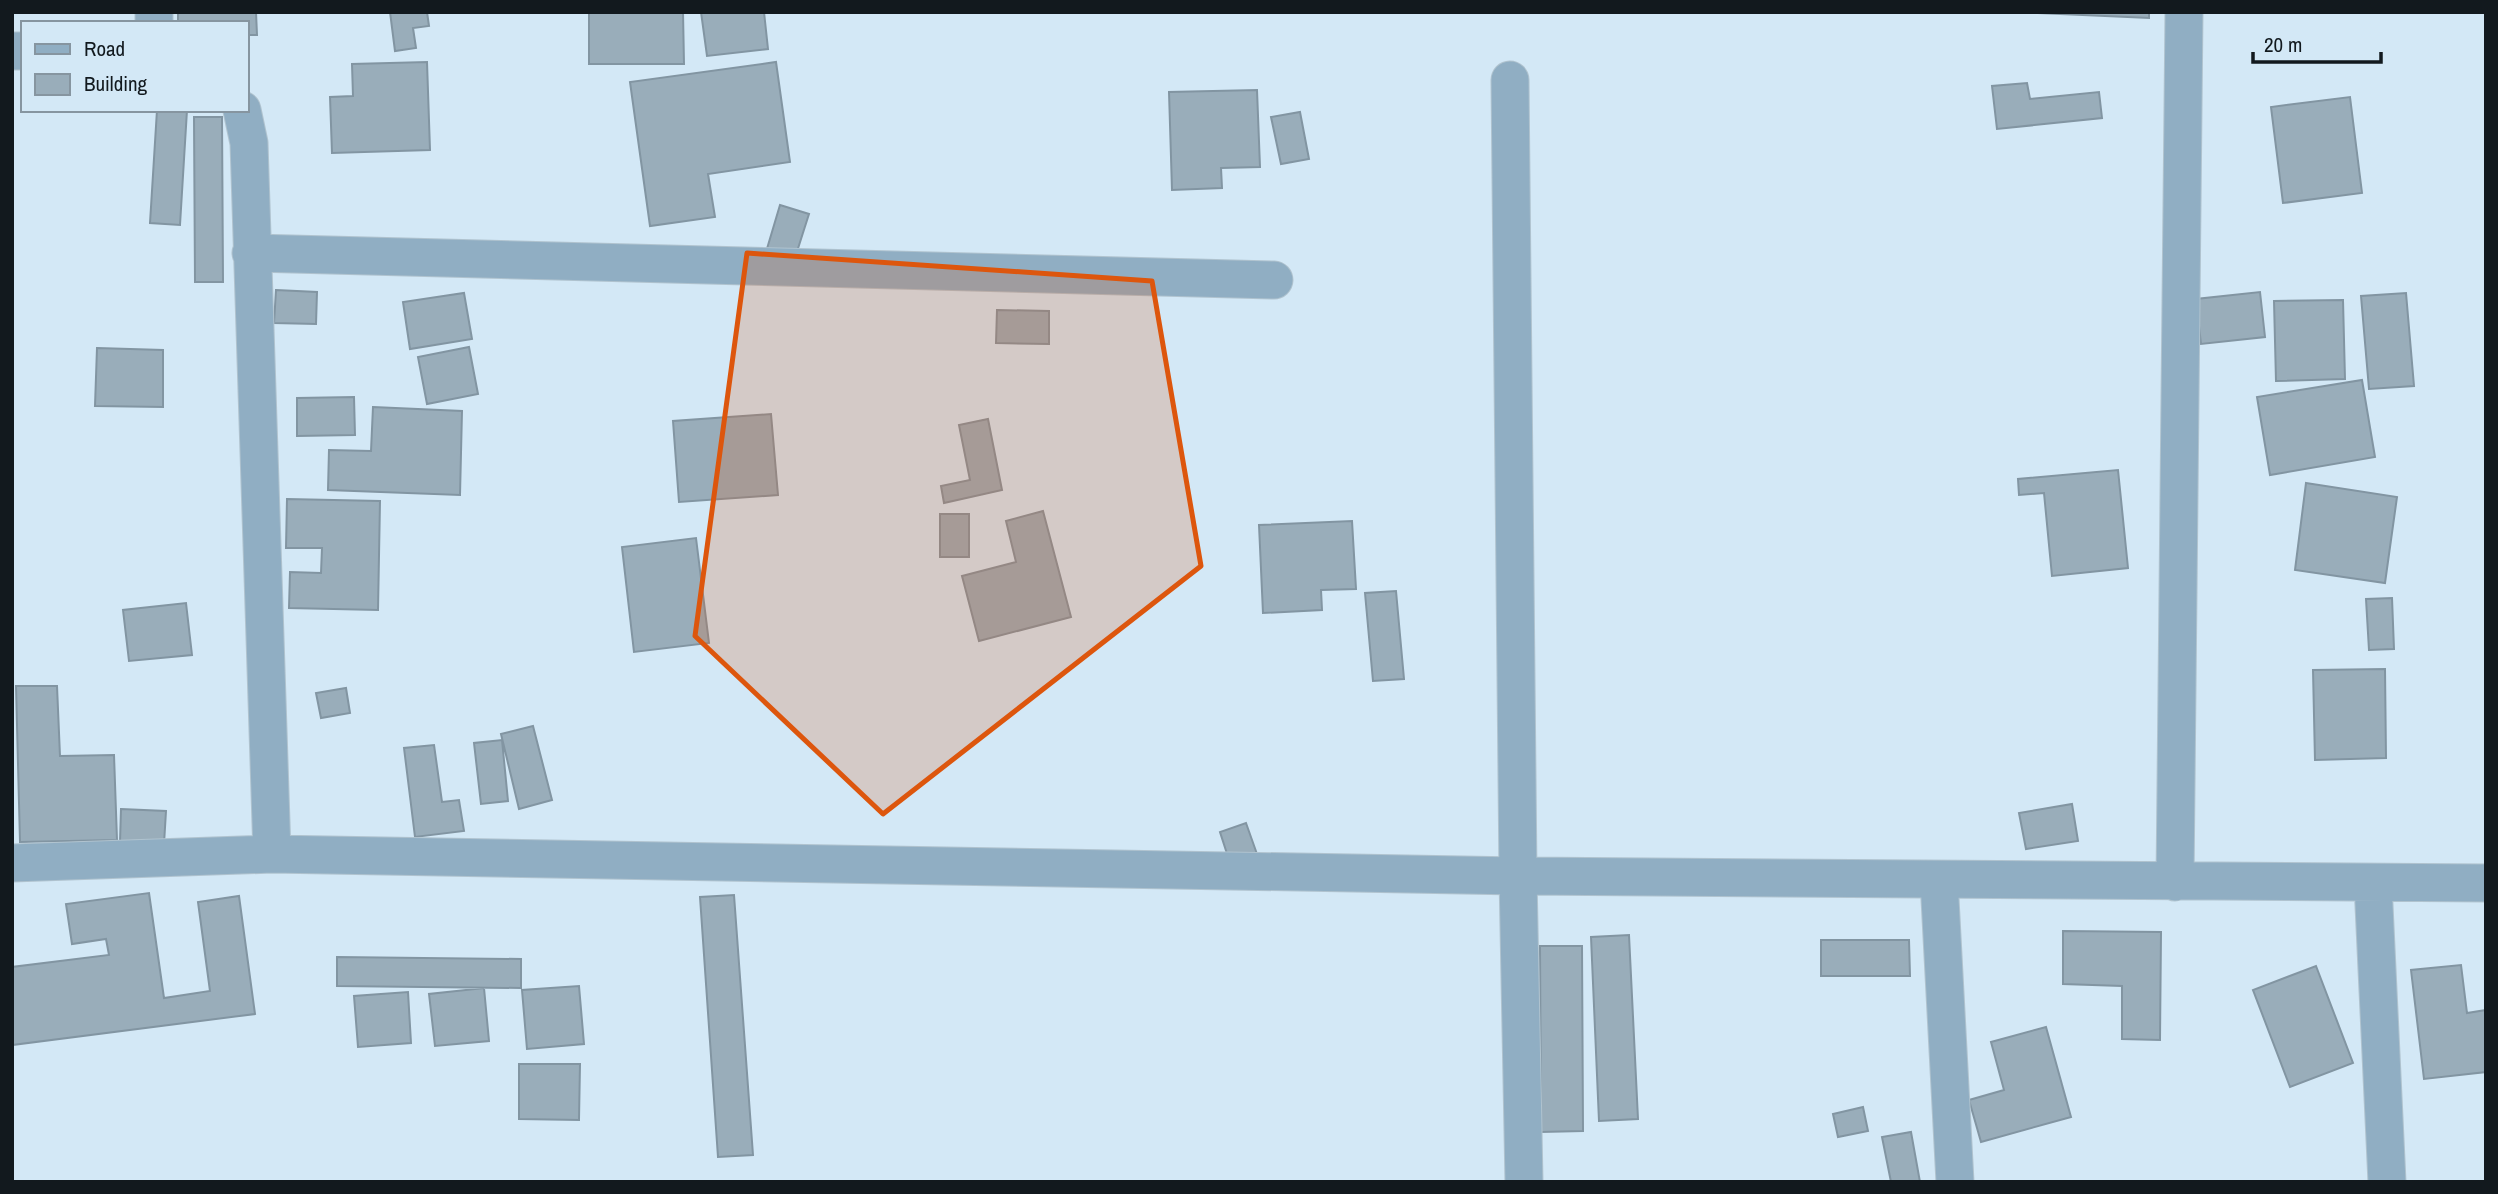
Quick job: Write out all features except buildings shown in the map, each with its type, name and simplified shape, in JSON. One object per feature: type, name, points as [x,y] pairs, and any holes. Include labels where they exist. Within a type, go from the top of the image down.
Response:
[{"type":"street","points":[[2175,882],[2184,12]]},
{"type":"street","points":[[1510,80],[1518,876],[1524,1182]]},
{"type":"street","points":[[242,112],[249,143],[272,854]]},
{"type":"street","points":[[251,253],[1274,280]]},
{"type":"street","points":[[12,863],[272,854],[1518,876],[2486,883]]},
{"type":"street","points":[[1939,880],[1955,1182]]},
{"type":"street","points":[[2372,884],[2387,1182]]},
{"type":"highlighted area","points":[[747,253],[1152,281],[1201,566],[883,814],[695,636]]}]
